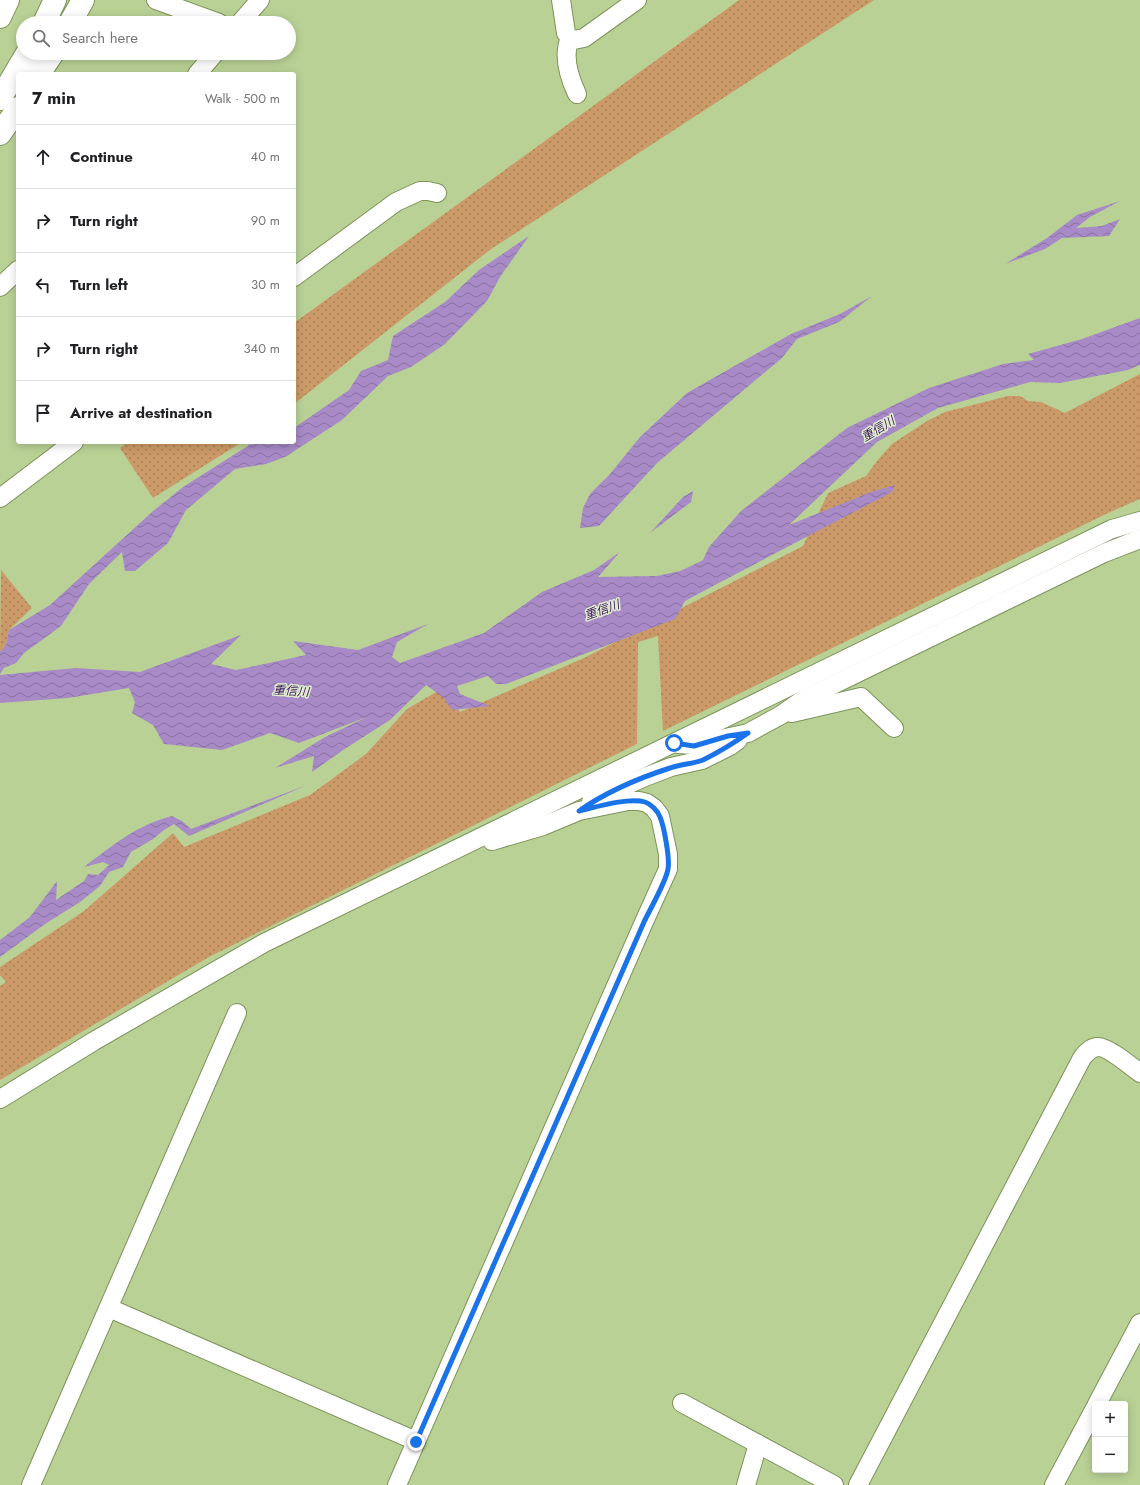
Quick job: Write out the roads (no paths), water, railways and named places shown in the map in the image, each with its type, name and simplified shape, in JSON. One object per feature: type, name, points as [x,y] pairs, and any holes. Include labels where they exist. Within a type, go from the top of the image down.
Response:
[{"type":"main road","points":[[0,17],[8,0]]},
{"type":"main road","points":[[47,16],[55,0]]},
{"type":"main road","points":[[74,16],[83,0]]},
{"type":"main road","points":[[0,99],[23,60]]},
{"type":"main road","points":[[41,72],[49,60]]},
{"type":"main road","points":[[0,134],[16,111]]},
{"type":"street","points":[[156,0],[200,16]]},
{"type":"street","points":[[246,16],[260,0]]},
{"type":"street","points":[[561,0],[566,33],[574,40],[584,38],[637,0]]},
{"type":"street","points":[[570,38],[566,53],[570,80],[577,94]]},
{"type":"street","points":[[200,72],[209,60]]},
{"type":"street","points":[[296,276],[396,202],[420,191],[437,193]]},
{"type":"street","points":[[0,287],[16,272]]},
{"type":"street","points":[[0,498],[71,444]]},
{"type":"street","points":[[0,1099],[94,1041],[264,944],[1140,516]]},
{"type":"street","points":[[1112,529],[1140,521]]},
{"type":"street","points":[[579,811],[596,799],[645,777],[672,767],[702,760],[730,746],[748,733],[811,696],[1104,553],[1140,539]]},
{"type":"street","points":[[781,715],[861,697],[894,728]]},
{"type":"street","points":[[674,743],[694,746],[728,736],[748,733]]},
{"type":"street","points":[[397,1485],[668,869],[668,854],[660,816],[654,808],[647,803],[639,801],[628,801],[579,811],[544,826],[493,841],[468,844]]},
{"type":"street","points":[[31,1485],[237,1013]]},
{"type":"street","points":[[858,1485],[1082,1058],[1088,1051],[1097,1047],[1107,1050],[1140,1073]]},
{"type":"street","points":[[109,1308],[416,1442]]},
{"type":"street","points":[[1099,1401],[1140,1323]]},
{"type":"street","points":[[682,1403],[827,1483]]},
{"type":"street","points":[[1054,1485],[1092,1414]]},
{"type":"street","points":[[746,1485],[758,1444]]},
{"type":"water","points":[[1120,201],[1090,217],[1076,228],[1102,226],[1120,219],[1109,236],[1062,238],[1045,249],[1005,264],[1047,238],[1077,215]]},
{"type":"water","points":[[529,236],[500,277],[487,301],[445,344],[411,367],[388,376],[342,420],[285,457],[266,464],[235,469],[186,510],[168,543],[135,571],[125,571],[122,552],[89,584],[61,626],[24,653],[16,663],[4,668],[0,674],[0,652],[6,645],[9,630],[50,605],[152,512],[183,487],[251,444],[296,444],[296,427],[349,390],[361,371],[388,360],[393,336],[445,302],[479,270]]},
{"type":"water","points":[[872,296],[839,322],[797,339],[782,358],[657,463],[599,526],[580,528],[583,508],[590,494],[610,474],[640,437],[687,393],[791,334],[840,314]]},
{"type":"water","name":"重信川","points":[[1140,318],[1140,365],[1128,370],[1060,383],[1030,382],[938,408],[877,442],[789,525],[871,492],[895,485],[892,492],[685,601],[675,619],[506,684],[496,684],[488,676],[457,686],[460,694],[490,706],[452,710],[444,698],[426,685],[390,720],[312,772],[314,756],[275,768],[325,737],[367,717],[299,743],[270,733],[222,750],[164,744],[153,725],[132,713],[135,702],[129,688],[68,698],[0,703],[0,675],[76,668],[140,672],[241,635],[211,664],[236,670],[306,655],[293,641],[358,650],[428,624],[397,642],[392,657],[400,663],[484,633],[542,592],[594,570],[620,552],[598,577],[657,576],[680,571],[703,560],[709,547],[741,511],[847,428],[929,388],[1003,364],[1034,360],[1028,354],[1082,339]]},
{"type":"water","points":[[693,491],[691,502],[650,533],[683,497]]},
{"type":"water","points":[[307,785],[189,836],[174,824],[131,852],[123,867],[109,872],[100,886],[80,902],[45,924],[0,957],[0,940],[30,917],[57,881],[56,900],[84,881],[88,874],[98,875],[109,865],[103,862],[84,867],[137,830],[148,824],[172,816],[182,821],[191,829]]}]
